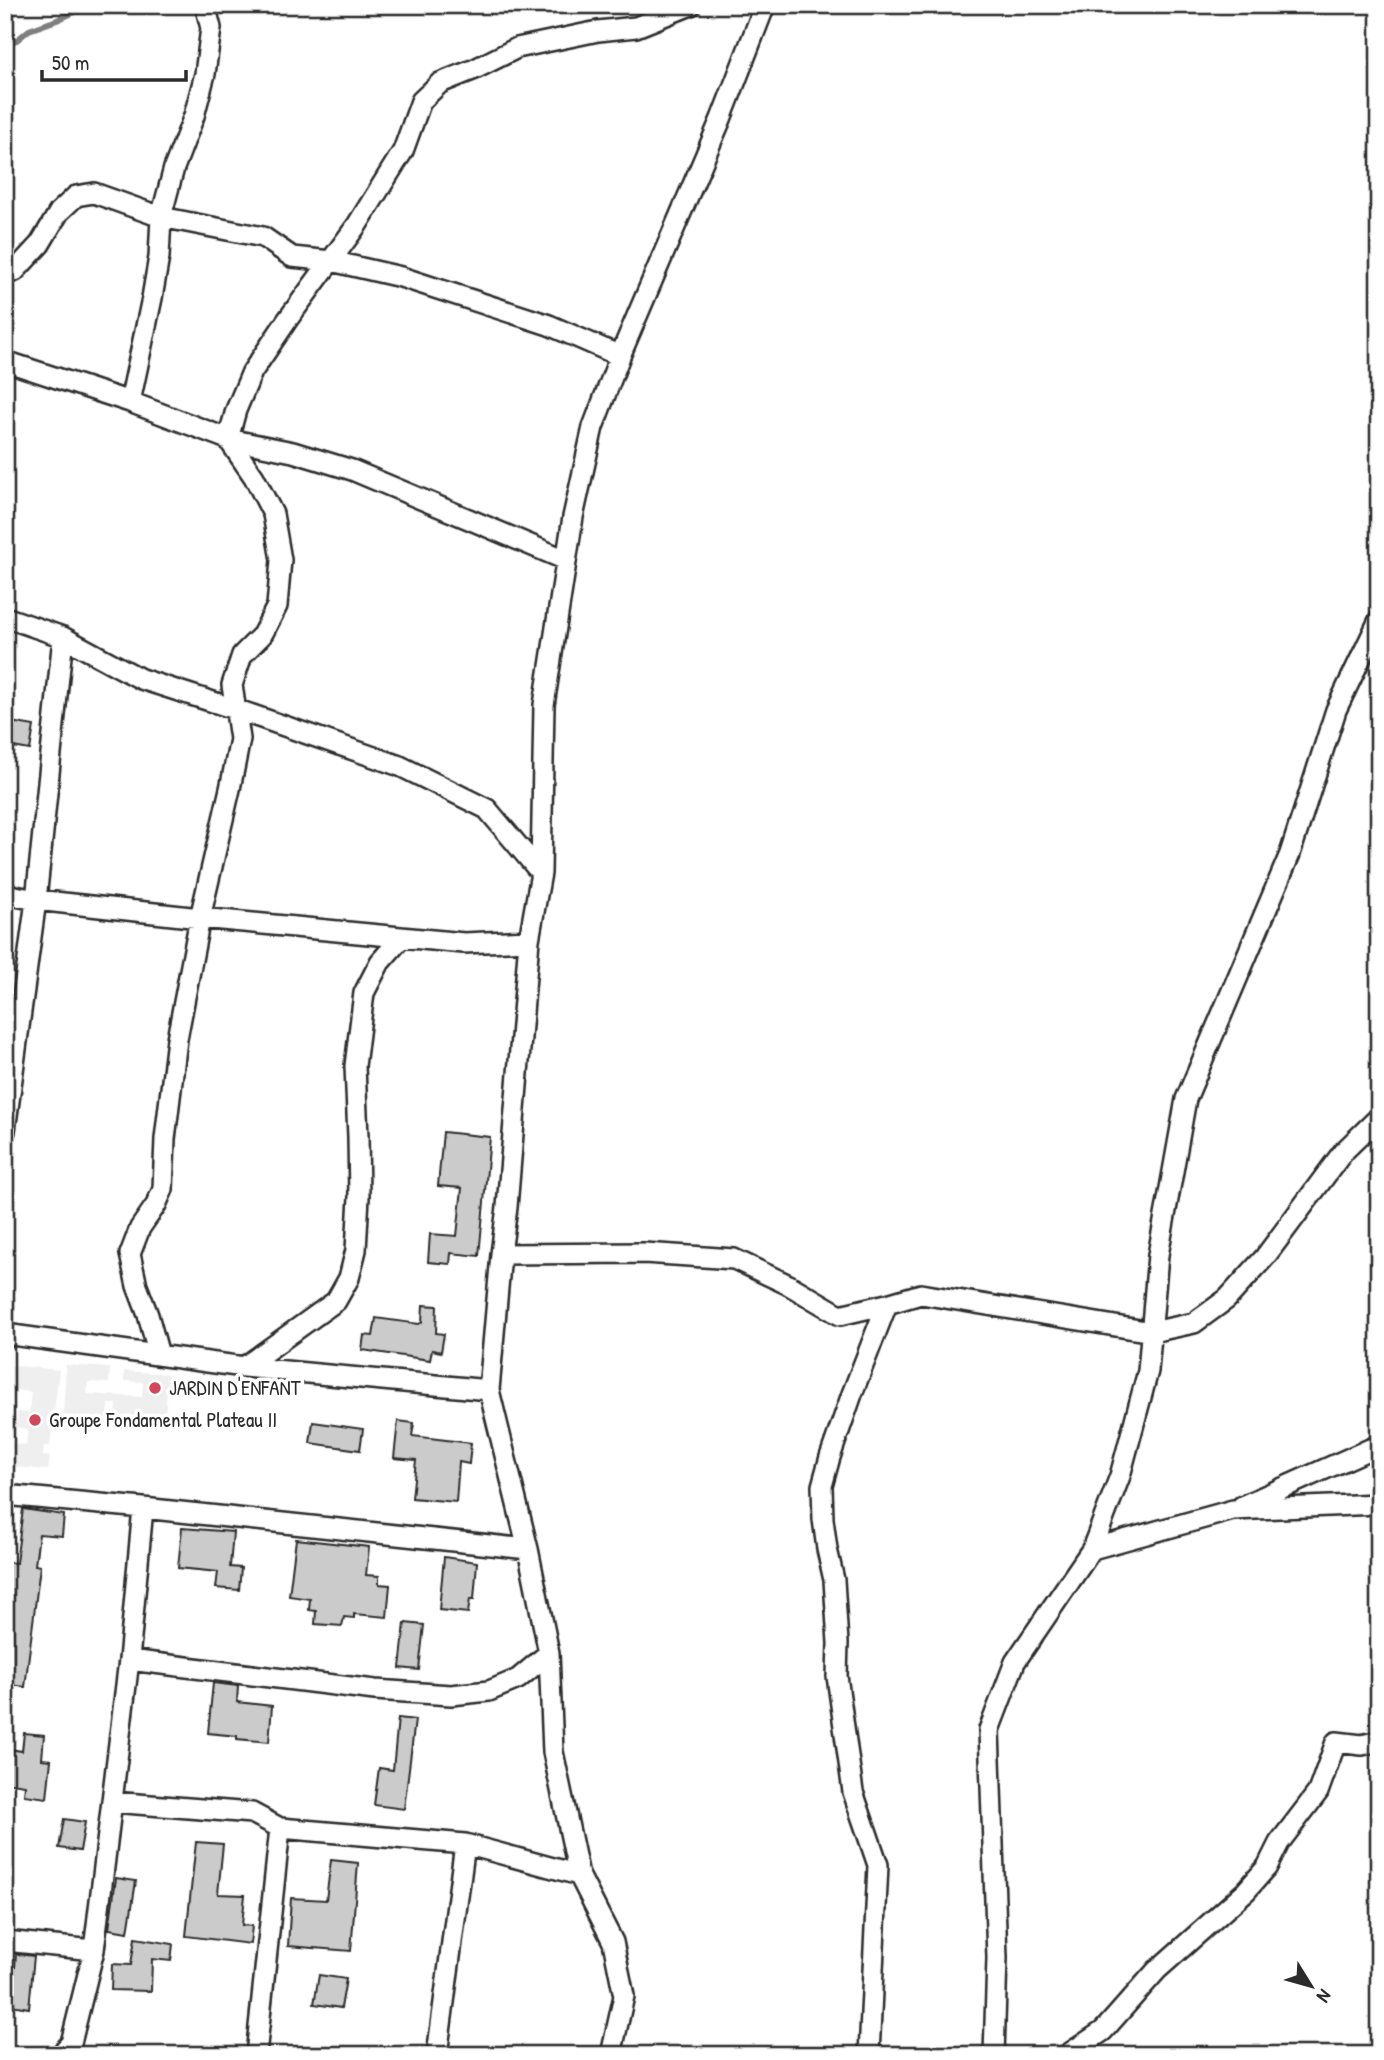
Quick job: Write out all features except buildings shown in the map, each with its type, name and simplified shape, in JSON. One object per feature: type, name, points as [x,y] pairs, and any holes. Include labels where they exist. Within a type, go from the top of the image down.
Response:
[{"type":"street","points":[[130,402],[159,257],[161,216],[205,74],[211,28],[205,5]]},
{"type":"street","points":[[159,1355],[137,1286],[130,1254],[140,1228],[163,1189],[165,1139],[177,1039],[200,918],[240,739],[232,685],[242,655],[262,635],[277,606],[281,560],[273,514],[254,477],[228,439],[236,410],[252,372],[357,225],[403,151],[421,101],[440,83],[517,48],[598,31],[636,27],[691,5]]},
{"type":"street","points":[[611,2055],[624,1996],[613,1942],[579,1875],[553,1752],[549,1653],[528,1549],[488,1390],[508,1207],[529,940],[541,873],[544,705],[573,517],[593,426],[765,5]]},
{"type":"street","points":[[5,275],[15,271],[40,244],[59,212],[76,196],[94,192],[161,216],[263,237],[292,257],[331,261],[401,277],[549,325],[620,356]]},
{"type":"street","points":[[5,362],[130,402],[228,439],[293,452],[352,470],[566,560]]},
{"type":"street","points":[[5,617],[63,637],[141,679],[400,766],[487,808],[541,873]]},
{"type":"street","points":[[994,2055],[997,1958],[989,1730],[1015,1662],[1092,1549],[1120,1476],[1148,1371],[1158,1255],[1186,1099],[1290,853],[1335,710],[1379,620]]},
{"type":"street","points":[[5,1131],[36,900],[63,637]]},
{"type":"street","points":[[5,894],[36,900],[200,918],[464,943],[529,940]]},
{"type":"street","points":[[244,1367],[335,1301],[349,1278],[356,1250],[359,1197],[355,1066],[364,993],[380,962],[402,937]]},
{"type":"street","points":[[501,1254],[644,1253],[734,1259],[789,1285],[840,1315],[921,1294],[1152,1332],[1194,1323],[1227,1299],[1265,1257],[1343,1152],[1379,1117]]},
{"type":"street","points":[[869,2055],[878,1866],[853,1792],[837,1675],[834,1580],[822,1519],[822,1486],[834,1444],[887,1304]]},
{"type":"street","points":[[5,1334],[244,1367],[488,1390]]},
{"type":"street","points":[[1092,1549],[1233,1510],[1379,1445]]},
{"type":"street","points":[[5,1495],[528,1549]]},
{"type":"street","points":[[1233,1510],[1379,1504]]},
{"type":"street","points":[[60,2055],[71,2043],[94,1951],[129,1660],[143,1508]]},
{"type":"street","points":[[129,1660],[375,1690],[451,1695],[489,1691],[518,1679],[549,1653]]},
{"type":"street","points":[[1067,2055],[1103,2031],[1157,1970],[1246,1891],[1267,1867],[1279,1843],[1318,1792],[1336,1742],[1362,1745],[1379,1741]]},
{"type":"street","points":[[112,1802],[252,1813],[280,1828],[465,1844],[579,1875]]},
{"type":"street","points":[[256,2055],[280,1828]]},
{"type":"street","points":[[437,2055],[465,1844]]},
{"type":"street","points":[[5,1941],[94,1951]]},
{"type":"shaded area","name":"Groupe Fondamental Plateau II","points":[[5,1359],[9,1359],[9,1365],[59,1370],[50,1446],[44,1446],[43,1456],[50,1457],[48,1470],[5,1466],[5,1443],[26,1445],[28,1429],[16,1427],[18,1412],[29,1413],[31,1392],[5,1389]]},
{"type":"shaded area","name":"JARDIN D'ENFANT","points":[[66,1365],[110,1368],[109,1383],[88,1382],[87,1394],[142,1397],[143,1382],[124,1381],[124,1371],[168,1374],[165,1419],[116,1416],[117,1404],[109,1404],[108,1421],[76,1419],[75,1416],[63,1415]]},
{"type":"waterway","points":[[5,44],[17,40],[29,30],[90,5]]},
{"type":"place","name":"JARDIN D'ENFANT","points":[[155,1388]]},
{"type":"place","name":"Groupe Fondamental Plateau II","points":[[35,1420]]}]
